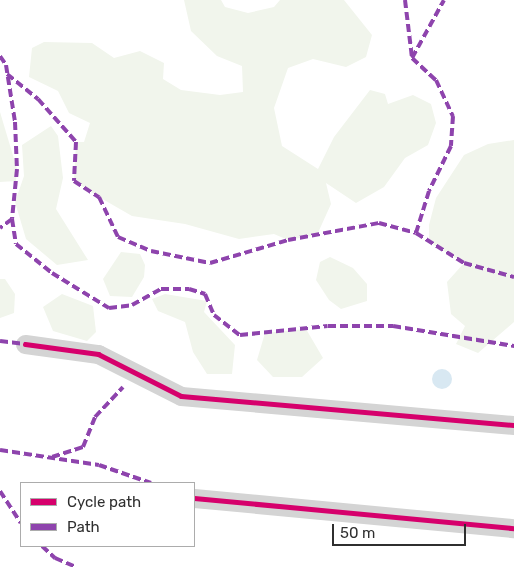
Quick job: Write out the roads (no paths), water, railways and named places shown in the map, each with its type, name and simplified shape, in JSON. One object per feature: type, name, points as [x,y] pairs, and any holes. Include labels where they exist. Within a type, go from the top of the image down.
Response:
[{"type":"street","points":[[25,344],[98,354],[181,396],[514,425]]},
{"type":"street","points":[[195,498],[514,528]]}]
